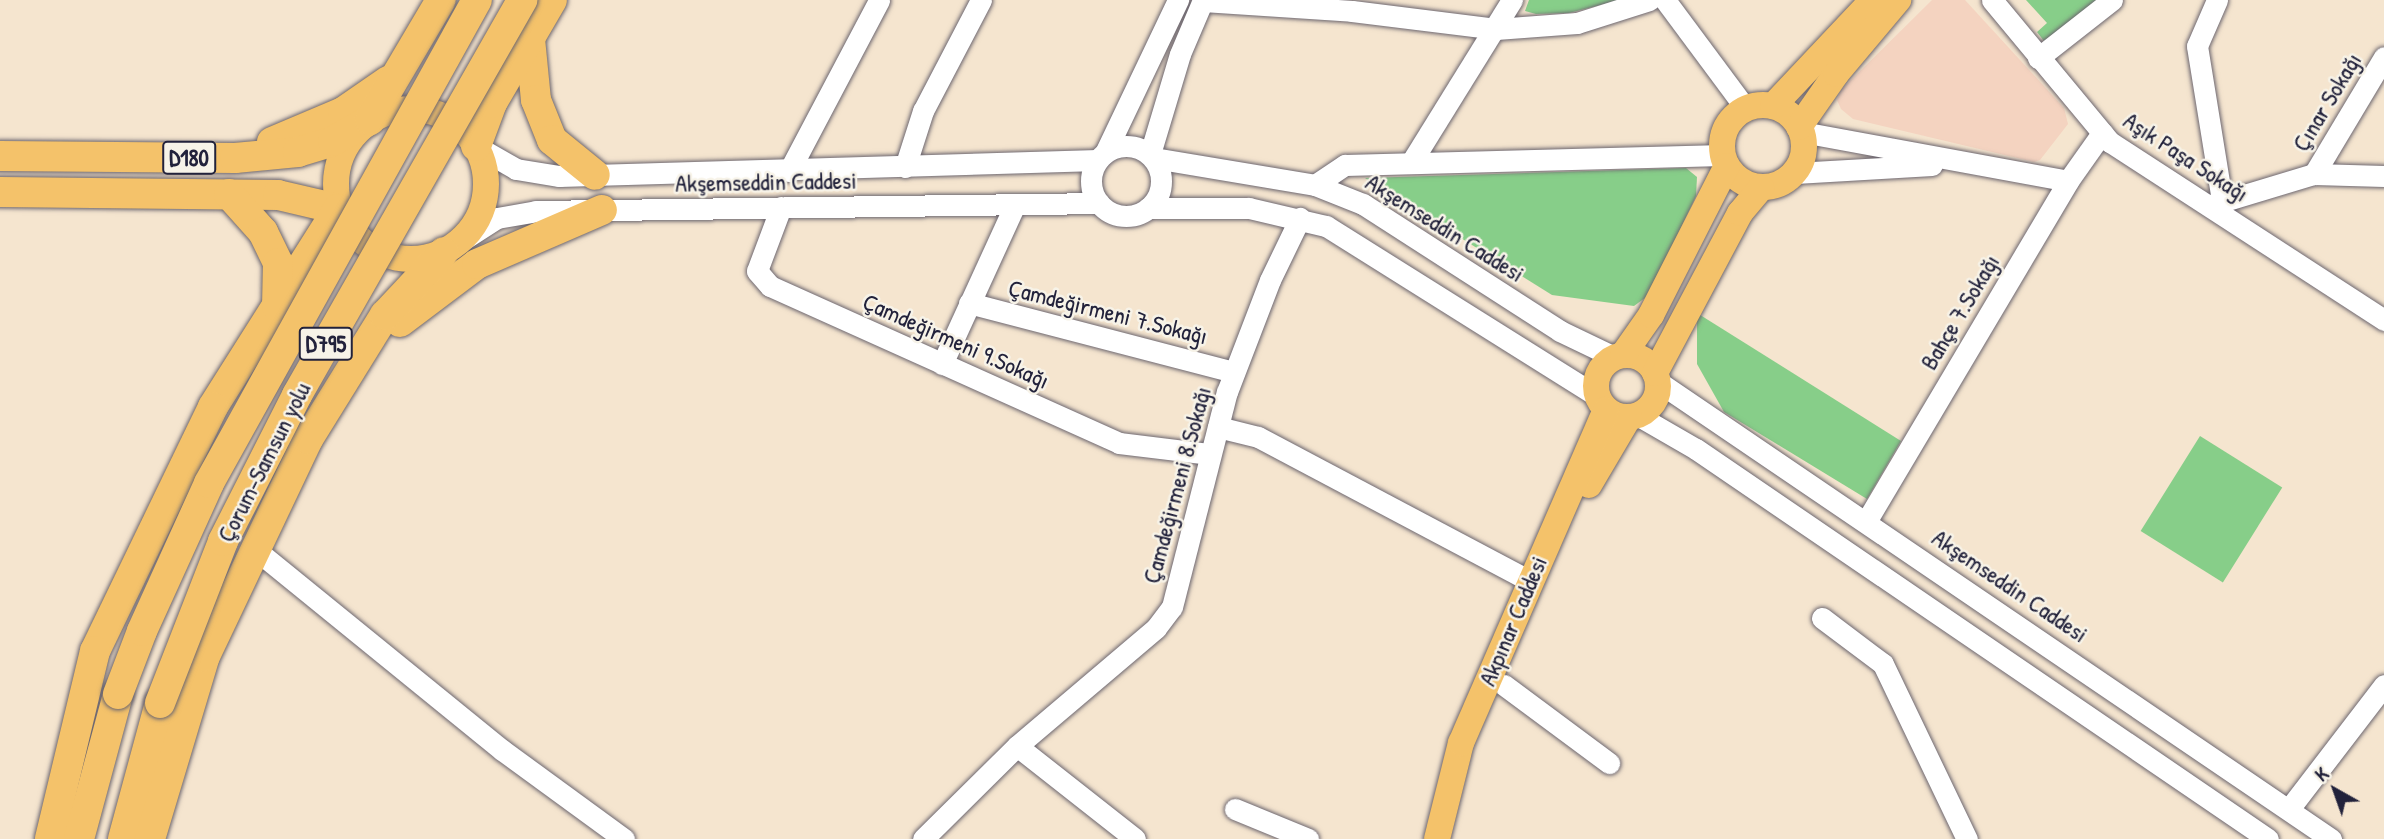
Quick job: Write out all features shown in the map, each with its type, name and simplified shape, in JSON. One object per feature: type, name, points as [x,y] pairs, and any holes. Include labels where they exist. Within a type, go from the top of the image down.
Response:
[{"type":"highway","points":[[370,120],[441,0]]},
{"type":"highway","name":"Çorum-Samsun yolu","points":[[79,839],[118,694],[209,483],[477,0]]},
{"type":"highway","name":"Çorum-Samsun yolu","points":[[123,839],[160,703],[223,541],[297,395],[522,0]]},
{"type":"highway","points":[[476,146],[492,103],[552,0]]},
{"type":"highway","points":[[530,38],[536,100],[552,140],[595,175]]},
{"type":"highway","points":[[235,158],[343,112],[397,74]]},
{"type":"highway","name":"D180","points":[[0,156],[235,158],[298,152],[333,141],[370,120]]},
{"type":"highway","name":"D180","points":[[0,192],[278,195],[338,209]]},
{"type":"highway","points":[[229,194],[264,233],[278,263],[277,306]]},
{"type":"highway","points":[[50,839],[95,651],[214,407],[338,209]]},
{"type":"highway","points":[[354,365],[419,306],[477,264],[603,210]]},
{"type":"highway","points":[[150,839],[205,656],[309,439],[385,315],[444,253]]},
{"type":"main road","points":[[1761,188],[1740,213],[1656,377],[1656,398],[1617,410],[1596,378],[1619,356],[1651,315],[1725,160],[1726,128],[1746,109],[1773,106],[1873,0]]},
{"type":"main road","points":[[1800,129],[1836,74],[1898,0]]},
{"type":"main road","points":[[1725,160],[1747,184],[1761,188],[1785,181],[1795,173],[1804,153],[1800,129],[1773,106]]},
{"type":"main road","points":[[392,111],[429,111],[461,127],[476,146],[485,169],[486,194],[472,228],[444,253],[419,260],[394,258],[370,249],[350,232],[338,209],[334,184],[339,159],[351,137],[370,120],[392,111]]},
{"type":"main road","points":[[1619,356],[1639,357],[1656,377]]},
{"type":"main road","name":"Akpınar Caddesi","points":[[1437,839],[1461,743],[1531,581],[1617,410]]},
{"type":"main road","name":"Akpınar Caddesi","points":[[1454,839],[1468,777],[1617,410]]},
{"type":"street","points":[[789,171],[879,0]]},
{"type":"street","points":[[905,167],[923,111],[981,0]]},
{"type":"street","points":[[1148,208],[1162,184],[1152,156],[1180,54],[1203,0],[1355,6],[1496,29],[1577,23],[1649,0]]},
{"type":"street","points":[[1412,161],[1512,0]]},
{"type":"street","points":[[1665,0],[1746,109]]},
{"type":"street","name":"Aşık Paşa Sokağı","points":[[1992,0],[2102,133],[2134,160],[2216,203],[2384,320]]},
{"type":"street","points":[[2038,58],[2112,0]]},
{"type":"street","points":[[2217,0],[2197,47],[2216,203],[2314,174],[2384,176]]},
{"type":"street","points":[[1172,2],[1091,177],[1099,203],[1122,216],[1148,208],[1249,208],[1325,226],[1617,410],[1696,449],[2256,836]]},
{"type":"street","name":"Çınar Sokağı","points":[[2314,174],[2384,57]]},
{"type":"street","points":[[1800,129],[2068,181]]},
{"type":"street","name":"Bahçe 7.Sokağı","points":[[1867,520],[2068,181],[2102,133]]},
{"type":"street","points":[[1101,156],[1128,145],[1152,156]]},
{"type":"street","name":"Akşemseddin Caddesi","points":[[476,146],[516,169],[559,176],[905,167],[1101,156]]},
{"type":"street","name":"Akşemseddin Caddesi","points":[[1152,156],[1315,185],[1363,204],[1560,331],[1619,356]]},
{"type":"street","points":[[1315,185],[1345,165],[1412,161],[1725,160]]},
{"type":"street","points":[[1795,173],[1966,163]]},
{"type":"street","name":"Akşemseddin Caddesi","points":[[444,253],[497,218],[536,211],[1099,203]]},
{"type":"street","points":[[942,364],[1014,206]]},
{"type":"street","name":"Çamdeğirmeni 9.Sokağı","points":[[781,207],[757,271],[759,278],[1119,443],[1210,454]]},
{"type":"street","name":"Çamdeğirmeni 8.Sokağı","points":[[923,839],[1017,746],[1156,628],[1172,607],[1210,454],[1234,372],[1300,218]]},
{"type":"street","name":"Çamdeğirmeni 7.Sokağı","points":[[970,303],[1234,372]]},
{"type":"street","name":"Akşemseddin Caddesi","points":[[1656,377],[2331,839]]},
{"type":"street","points":[[1218,427],[1258,437],[1531,581]]},
{"type":"street","points":[[256,550],[502,750],[624,839]]},
{"type":"street","points":[[1822,618],[1883,664],[1968,839]]},
{"type":"street","points":[[1504,685],[1609,763]]},
{"type":"street","points":[[2289,809],[2384,685]]},
{"type":"street","points":[[1017,746],[1135,839]]},
{"type":"street","points":[[1235,809],[1308,839]]},
{"type":"shaded area","points":[[1932,0],[1965,0],[2064,108],[2068,124],[2040,160],[2034,162],[1853,119],[1841,109],[1837,100],[1841,90]]},
{"type":"green space","points":[[1529,0],[1620,0],[1569,13],[1536,14],[1525,11]]},
{"type":"green space","points":[[2026,0],[2103,0],[2044,41],[2037,32],[2047,23]]},
{"type":"green space","points":[[1686,168],[1697,177],[1696,196],[1649,295],[1634,306],[1552,295],[1365,178]]},
{"type":"green space","points":[[1697,313],[1901,441],[1867,499],[1724,412],[1697,364]]},
{"type":"green space","points":[[2200,436],[2282,487],[2223,582],[2141,531]]}]
